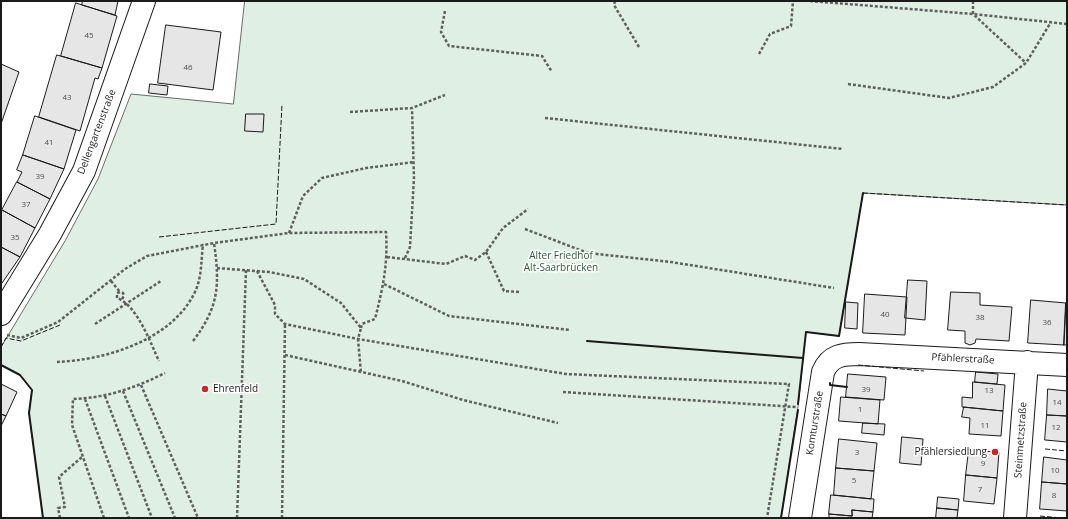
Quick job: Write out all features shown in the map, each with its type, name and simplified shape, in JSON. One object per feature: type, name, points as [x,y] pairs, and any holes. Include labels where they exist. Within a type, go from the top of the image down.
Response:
[{"type":"street","name":"Dellengartenstraße","points":[[1,314],[31,281],[50,234],[84,171],[144,1]]},
{"type":"street","name":"Komturstraße","points":[[800,518],[822,372],[826,364],[834,357],[844,354],[859,354]]},
{"type":"street","name":"Pfählerstraße","points":[[859,354],[1067,364]]},
{"type":"street","name":"Steinmetzstraße","points":[[1015,518],[1027,362]]},
{"type":"path","points":[[615,1],[614,5],[639,47]]},
{"type":"path","points":[[759,54],[770,34],[791,26],[793,1]]},
{"type":"path","points":[[810,1],[973,14],[1067,24]]},
{"type":"path","points":[[973,1],[973,14],[1026,63]]},
{"type":"path","points":[[445,11],[441,32],[449,46],[542,56],[552,72]]},
{"type":"path","points":[[848,84],[949,98],[993,87],[1026,63],[1051,22]]},
{"type":"path","points":[[350,112],[412,108],[445,95]]},
{"type":"path","points":[[405,258],[410,247],[414,162],[412,108]]},
{"type":"path","points":[[546,118],[843,149]]},
{"type":"path","points":[[289,233],[303,196],[322,178],[366,168],[414,162]]},
{"type":"path","points":[[388,257],[446,264],[465,256],[475,260],[486,252],[502,228],[528,209]]},
{"type":"path","points":[[526,229],[588,253],[671,262],[834,288]]},
{"type":"path","points":[[8,336],[21,338],[58,322],[111,281],[147,256],[203,244],[289,233],[386,232],[388,257],[384,284],[375,319],[362,324],[358,339],[360,373]]},
{"type":"path","points":[[193,341],[206,323],[215,300],[218,268],[214,243]]},
{"type":"path","points":[[57,362],[80,361],[104,356],[165,328],[183,311],[195,292],[200,276],[203,244]]},
{"type":"path","points":[[486,252],[504,291],[520,292]]},
{"type":"path","points":[[218,268],[257,271],[304,279],[341,303],[361,328]]},
{"type":"path","points":[[237,518],[246,270]]},
{"type":"path","points":[[257,271],[275,305],[275,314],[286,324],[358,339],[566,374],[789,384],[767,518]]},
{"type":"path","points":[[111,281],[124,296],[122,299]]},
{"type":"path","points":[[95,324],[162,281]]},
{"type":"path","points":[[384,284],[449,316],[570,330]]},
{"type":"path","points":[[120,292],[116,296],[117,298],[122,299],[128,304],[148,337],[159,361]]},
{"type":"path","points":[[282,518],[286,324]]},
{"type":"path","points":[[285,356],[402,381],[463,400],[558,423]]},
{"type":"path","points":[[104,518],[72,425],[73,400],[106,396],[123,391],[140,385],[164,373]]},
{"type":"path","points":[[140,385],[198,518]]},
{"type":"path","points":[[123,391],[175,518]]},
{"type":"path","points":[[563,392],[786,406]]},
{"type":"path","points":[[106,396],[152,518]]},
{"type":"path","points":[[85,399],[129,518]]},
{"type":"path","points":[[60,518],[58,508],[65,507],[59,477],[82,457]]},
{"type":"green space","name":"Alter Friedhof Alt-Saarbrücken","points":[[245,1],[1067,1],[1067,205],[863,193],[839,336],[806,332],[798,407],[781,518],[43,518],[29,413],[32,390],[20,375],[1,365],[1,347],[65,241],[98,179],[131,94],[233,104]]},
{"type":"building","points":[[83,1],[118,1],[115,15],[82,5]]},
{"type":"building","points":[[76,3],[117,16],[102,68],[61,56]]},
{"type":"building","points":[[166,25],[221,32],[213,90],[158,83]]},
{"type":"building","points":[[57,55],[102,68],[98,79],[95,78],[80,131],[39,117]]},
{"type":"building","points":[[1,64],[19,72],[1,124]]},
{"type":"building","points":[[150,84],[168,86],[167,95],[149,93]]},
{"type":"building","points":[[246,114],[264,114],[263,132],[245,131]]},
{"type":"building","points":[[35,116],[76,130],[64,169],[23,155]]},
{"type":"building","points":[[23,155],[64,169],[50,199],[17,182],[22,172],[17,170]]},
{"type":"building","points":[[17,182],[50,199],[35,228],[2,210]]},
{"type":"building","points":[[2,210],[35,228],[20,257],[1,247]]},
{"type":"building","points":[[1,247],[20,257],[2,283],[1,283]]},
{"type":"building","points":[[908,280],[927,281],[925,320],[905,318]]},
{"type":"building","points":[[951,292],[980,293],[980,305],[1012,307],[1009,341],[976,339],[975,343],[970,345],[965,343],[965,331],[948,330]]},
{"type":"building","points":[[865,294],[907,297],[905,335],[863,333]]},
{"type":"building","points":[[1031,300],[1066,303],[1064,345],[1028,343]]},
{"type":"building","points":[[846,302],[858,303],[857,329],[845,328]]},
{"type":"building","points":[[1066,303],[1067,345],[1064,345]]},
{"type":"building","points":[[976,372],[998,374],[997,384],[975,382]]},
{"type":"building","points":[[848,374],[886,377],[884,400],[846,397]]},
{"type":"building","points":[[973,382],[1005,385],[1003,411],[962,407],[962,397],[972,398]]},
{"type":"building","points":[[1,384],[17,392],[6,416],[1,414]]},
{"type":"building","points":[[1048,389],[1067,391],[1067,416],[1047,415]]},
{"type":"building","points":[[841,397],[880,400],[878,424],[839,421]]},
{"type":"building","points":[[964,407],[1003,411],[1001,436],[969,434],[970,418],[962,417]]},
{"type":"building","points":[[1,414],[6,416],[1,426]]},
{"type":"building","points":[[1047,415],[1067,416],[1067,442],[1045,440]]},
{"type":"building","points":[[863,423],[885,424],[884,435],[862,433]]},
{"type":"building","points":[[902,437],[923,439],[921,465],[900,463]]},
{"type":"building","points":[[839,439],[877,443],[874,471],[836,468]]},
{"type":"building","points":[[969,450],[999,452],[997,478],[966,475]]},
{"type":"building","points":[[1044,457],[1067,460],[1067,484],[1042,482]]},
{"type":"building","points":[[836,468],[874,471],[871,499],[834,495]]},
{"type":"building","points":[[966,475],[997,478],[994,504],[964,501]]},
{"type":"building","points":[[1042,482],[1067,484],[1067,511],[1040,509]]},
{"type":"building","points":[[831,495],[874,499],[873,512],[852,510],[852,516],[829,514]]},
{"type":"building","points":[[938,497],[959,499],[958,510],[937,508]]},
{"type":"building","points":[[937,508],[958,510],[957,518],[936,518]]},
{"type":"building","points":[[852,510],[873,512],[872,518],[829,518],[829,514],[852,516]]},
{"type":"fence","points":[[159,237],[276,224],[282,104]]},
{"type":"fence","points":[[863,193],[1067,205]]},
{"type":"fence","points":[[1,347],[6,338],[21,341],[60,325]]},
{"type":"fence","points":[[858,365],[924,371]]},
{"type":"fence","points":[[1045,449],[1067,451]]},
{"type":"fence","points":[[1040,516],[1062,518]]},
{"type":"wall","points":[[798,404],[806,332],[839,336],[863,193]]},
{"type":"wall","points":[[587,341],[803,358]]},
{"type":"wall","points":[[1,365],[20,375],[32,390],[29,413],[43,518]]},
{"type":"wall","points":[[830,383],[830,385],[847,387]]},
{"type":"wall","points":[[781,518],[798,410]]},
{"type":"place","name":"Ehrenfeld","points":[[205,389]]},
{"type":"place","name":"Pfählersiedlung","points":[[995,452]]}]
